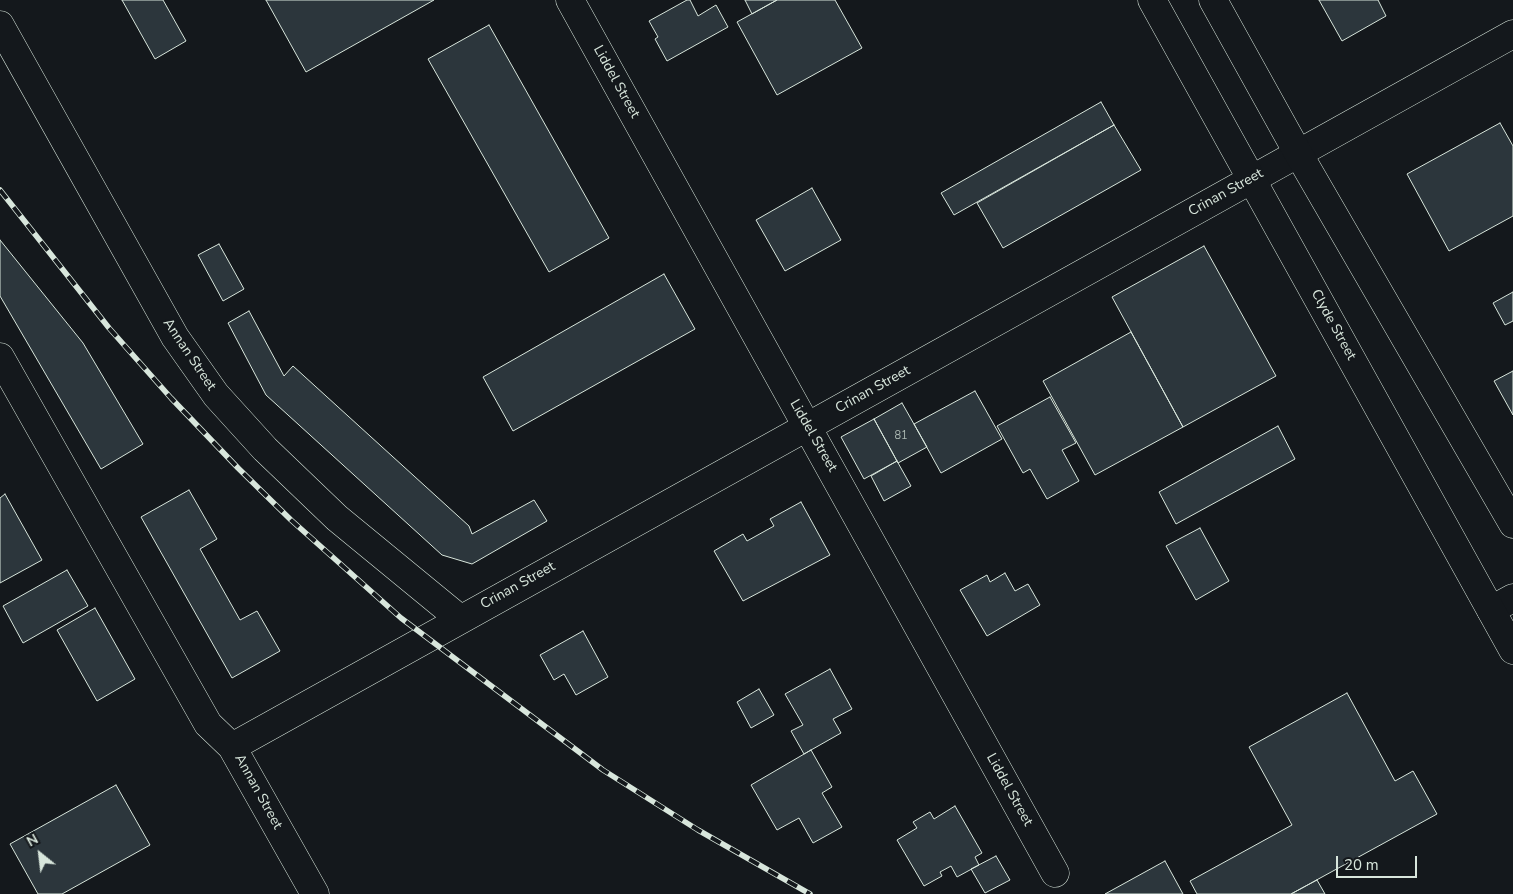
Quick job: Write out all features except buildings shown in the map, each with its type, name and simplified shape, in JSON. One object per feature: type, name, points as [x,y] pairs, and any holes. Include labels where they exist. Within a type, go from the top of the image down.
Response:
[{"type":"main road","name":"Liddel Street","points":[[570,0],[1055,873]]},
{"type":"main road","name":"Clyde Street","points":[[1152,0],[1252,179],[1502,604],[1513,650]]},
{"type":"main road","points":[[1213,0],[1298,153],[1513,524]]},
{"type":"main road","name":"Annan Street","points":[[0,25],[175,337],[216,395],[265,449],[336,518],[460,619]]},
{"type":"main road","name":"Crinan Street","points":[[232,747],[1513,34]]},
{"type":"main road","name":"Annan Street","points":[[0,357],[208,724],[232,747],[315,894]]},
{"type":"railway","points":[[0,190],[109,328],[171,398],[291,520],[401,618],[603,770],[698,830],[810,894]]}]
